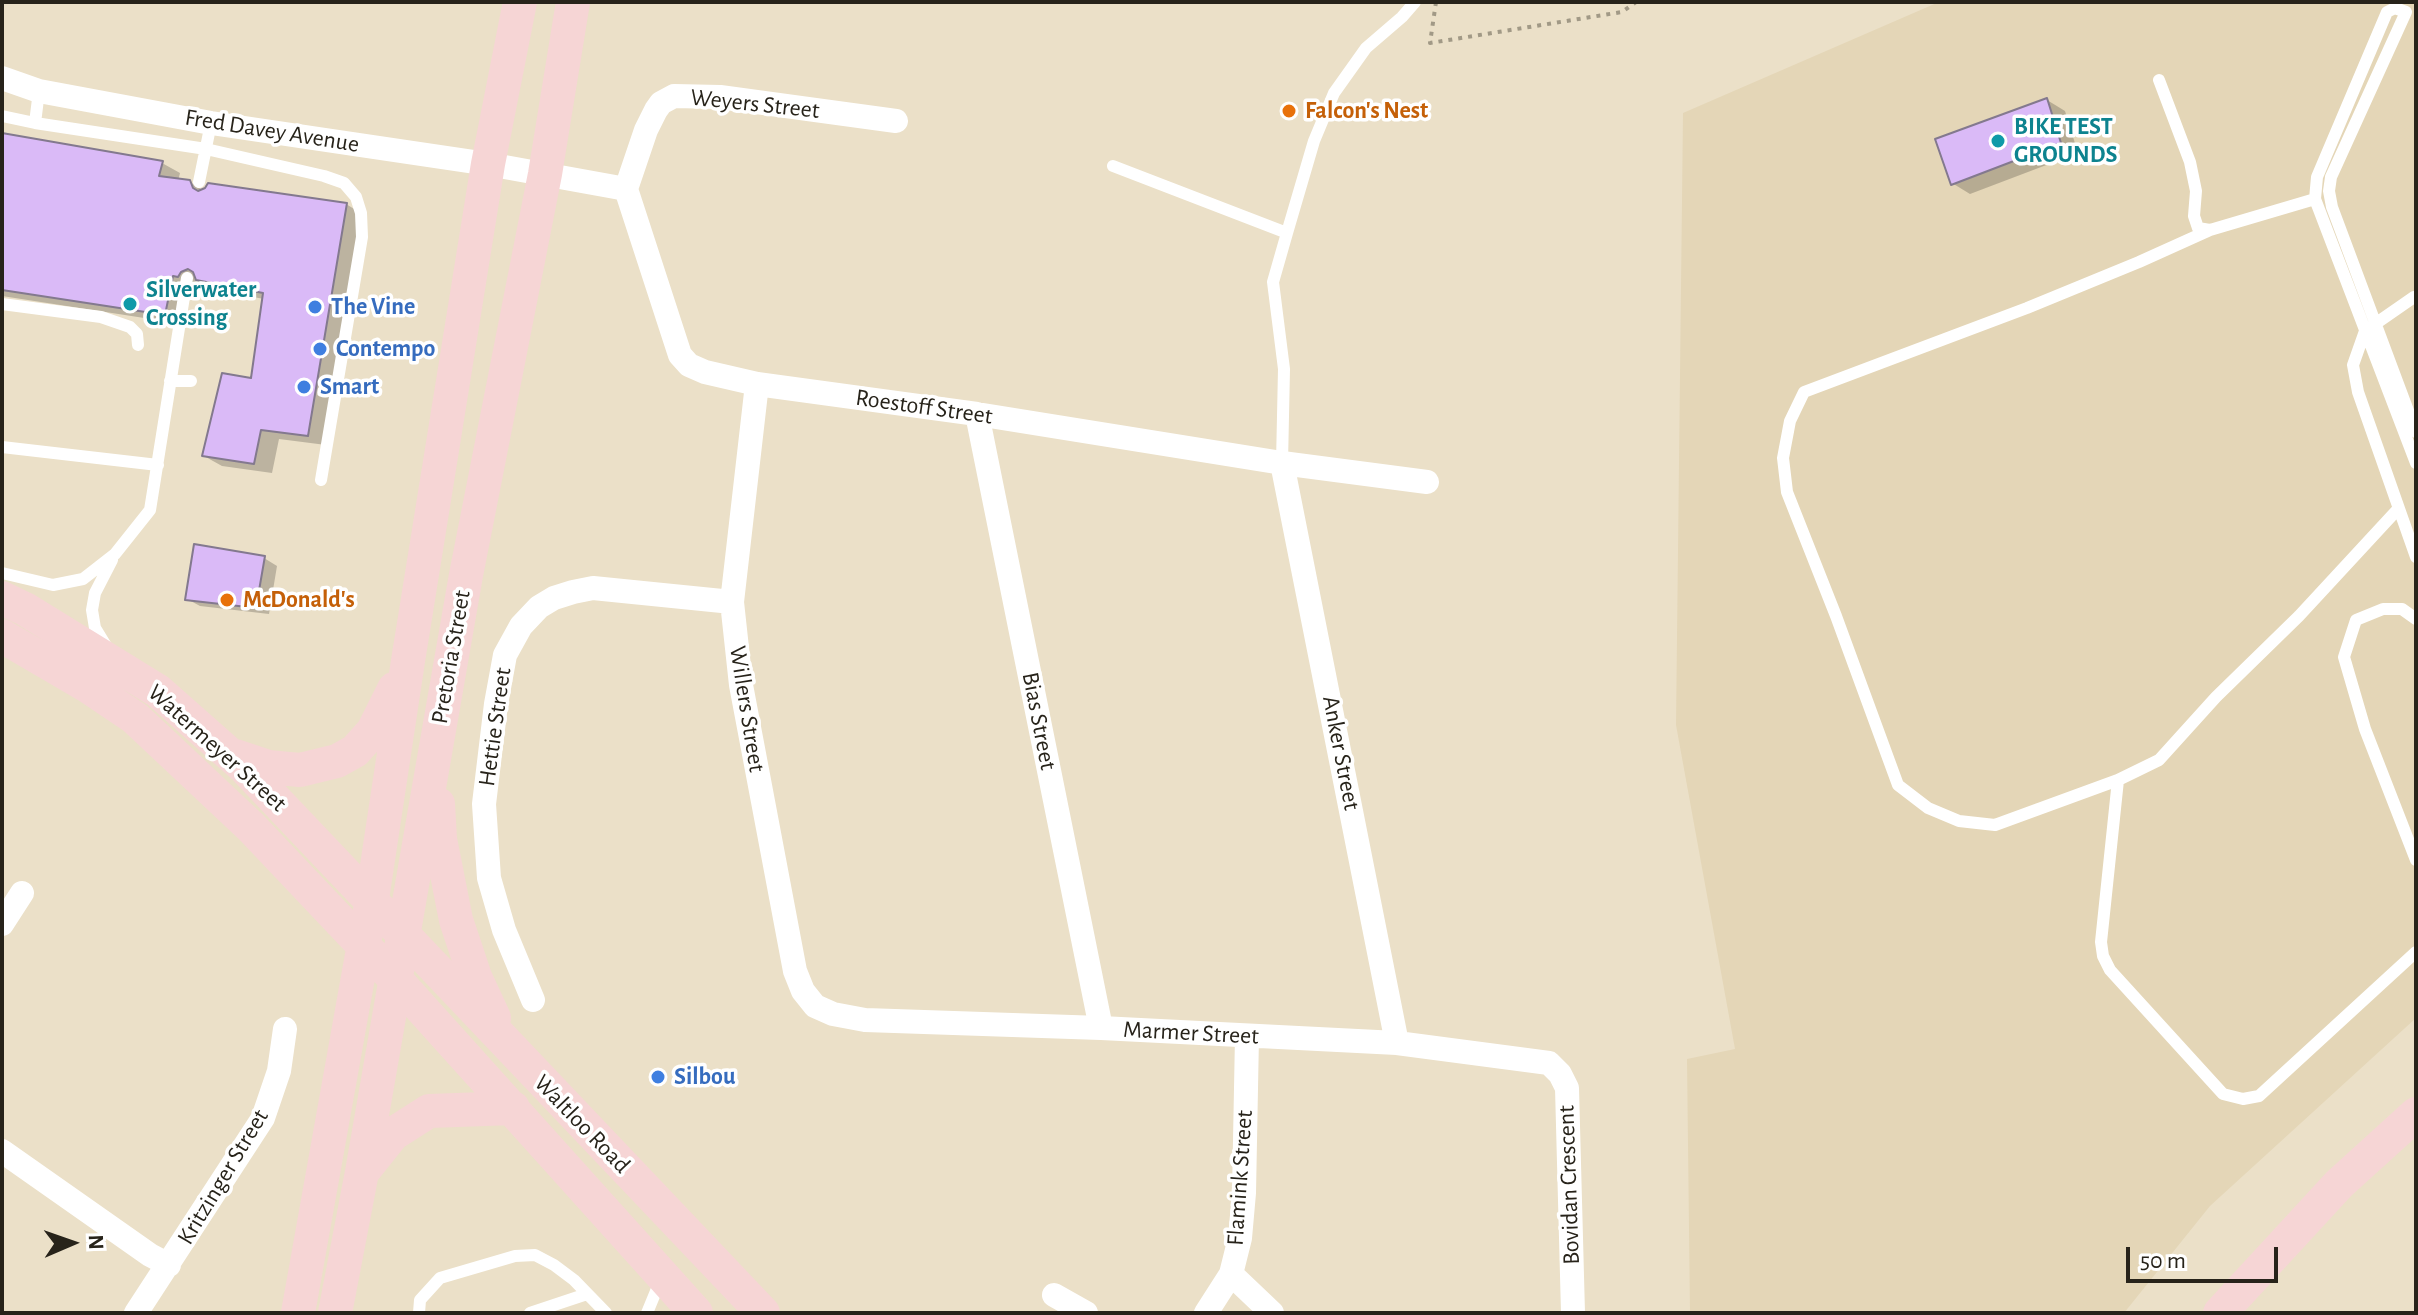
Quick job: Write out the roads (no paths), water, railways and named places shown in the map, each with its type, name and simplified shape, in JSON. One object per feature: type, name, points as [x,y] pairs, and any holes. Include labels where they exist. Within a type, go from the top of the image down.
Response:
[{"type":"main road","name":"Pretoria Street","points":[[298,1313],[372,899],[488,164],[520,2]]},
{"type":"main road","name":"Pretoria Street","points":[[335,1313],[440,719],[545,174],[573,2]]},
{"type":"main road","name":"Watermeyer Street","points":[[2,598],[158,691],[274,796],[404,933]]},
{"type":"main road","name":"Watermeyer Street","points":[[2,636],[135,718],[251,827],[396,980]]},
{"type":"main road","points":[[227,753],[268,767],[285,769],[300,770],[337,761],[355,751],[373,731],[408,661]]},
{"type":"main road","points":[[440,719],[438,805],[449,890],[475,977],[492,1013],[522,1062]]},
{"type":"main road","name":"Waltloo Road","points":[[404,933],[522,1062],[763,1313]]},
{"type":"main road","name":"Waltloo Road","points":[[396,980],[696,1313]]},
{"type":"main road","points":[[362,1172],[393,1134],[429,1111],[513,1108]]},
{"type":"main road","points":[[2220,1313],[2339,1184],[2416,1114]]},
{"type":"street","name":"Fred Davey Avenue","points":[[2,78],[39,91],[211,123],[545,174]]},
{"type":"street","name":"Weyers Street","points":[[626,189],[656,110],[661,103],[674,96],[720,97],[896,121]]},
{"type":"street","points":[[545,174],[626,189]]},
{"type":"street","name":"Roestoff Street","points":[[626,189],[680,355],[689,365],[705,372],[757,384],[1427,482]]},
{"type":"street","name":"Willers Street","points":[[757,384],[732,602],[741,685],[795,971],[803,991],[815,1006],[833,1014]]},
{"type":"street","name":"Bias Street","points":[[977,414],[1101,1028]]},
{"type":"street","name":"Anker Street","points":[[1282,463],[1397,1043]]},
{"type":"street","name":"Hettie Street","points":[[533,1000],[504,930],[489,878],[484,804],[505,655],[521,626],[539,607],[573,592],[593,588],[732,602]]},
{"type":"street","points":[[2,924],[22,893]]},
{"type":"street","name":"Marmer Street","points":[[833,1014],[865,1020],[1397,1043],[1549,1063]]},
{"type":"street","name":"Kritzinger Street","points":[[136,1313],[263,1118],[279,1071],[285,1029]]},
{"type":"street","name":"Flamink Street","points":[[1206,1313],[1231,1274],[1240,1238],[1244,1193],[1247,1036]]},
{"type":"street","name":"Bovidan Crescent","points":[[1549,1063],[1560,1074],[1567,1088],[1573,1313]]},
{"type":"street","points":[[2,1151],[150,1255],[169,1265]]},
{"type":"street","points":[[1231,1274],[1272,1313]]},
{"type":"street","points":[[1054,1295],[1086,1313]]},
{"type":"lane","points":[[1282,463],[1284,369],[1273,282],[1287,233],[1314,141],[1334,93],[1366,48],[1415,2]]},
{"type":"lane","points":[[2416,432],[2332,207],[2329,191],[2331,177],[2406,12],[2395,8],[2387,12],[2317,177],[2315,199],[2416,463]]},
{"type":"lane","points":[[2159,80],[2195,179],[2196,225],[2200,229],[2210,230]]},
{"type":"lane","points":[[35,123],[39,91]]},
{"type":"lane","points":[[2,116],[206,149],[344,183],[356,197],[361,213],[362,237],[321,480]]},
{"type":"lane","points":[[199,182],[211,123]]},
{"type":"lane","points":[[1113,166],[1287,233]]},
{"type":"lane","points":[[2315,199],[2210,230],[2027,308],[1804,392],[1790,421],[1783,458],[1787,492],[1898,785],[1928,808],[1949,817],[1995,825],[2118,780],[2159,760],[2398,509]]},
{"type":"lane","points":[[132,675],[103,642],[95,628],[92,610],[95,593],[115,554],[150,510],[187,278]]},
{"type":"lane","points":[[2414,297],[2365,331],[2353,365],[2354,377],[2416,557]]},
{"type":"lane","points":[[2,304],[101,317],[130,327],[137,334],[138,345]]},
{"type":"lane","points":[[170,381],[191,381]]},
{"type":"lane","points":[[2,447],[158,465]]},
{"type":"lane","points":[[2,573],[39,584],[71,583],[83,579],[115,554]]},
{"type":"lane","points":[[2416,619],[2402,609],[2383,609],[2356,620],[2344,657],[2365,729],[2416,860]]},
{"type":"lane","points":[[2118,780],[2101,942],[2103,956],[2110,970],[2223,1094],[2243,1099],[2259,1096],[2416,952]]},
{"type":"lane","points":[[419,1313],[420,1300],[440,1278],[515,1256],[535,1255],[554,1265],[606,1313]]},
{"type":"lane","points":[[647,1313],[663,1276]]},
{"type":"lane","points":[[530,1313],[587,1294]]},
{"type":"place","name":"Falcon's Nest","points":[[1289,111]]},
{"type":"place","name":"BIKE TEST GROUNDS","points":[[1998,141]]},
{"type":"place","name":"Silverwater Crossing","points":[[130,304]]},
{"type":"place","name":"The Vine","points":[[315,307]]},
{"type":"place","name":"Contempo","points":[[320,349]]},
{"type":"place","name":"Smart","points":[[304,387]]},
{"type":"place","name":"McDonald's","points":[[227,600]]},
{"type":"place","name":"Silbou","points":[[658,1077]]}]
